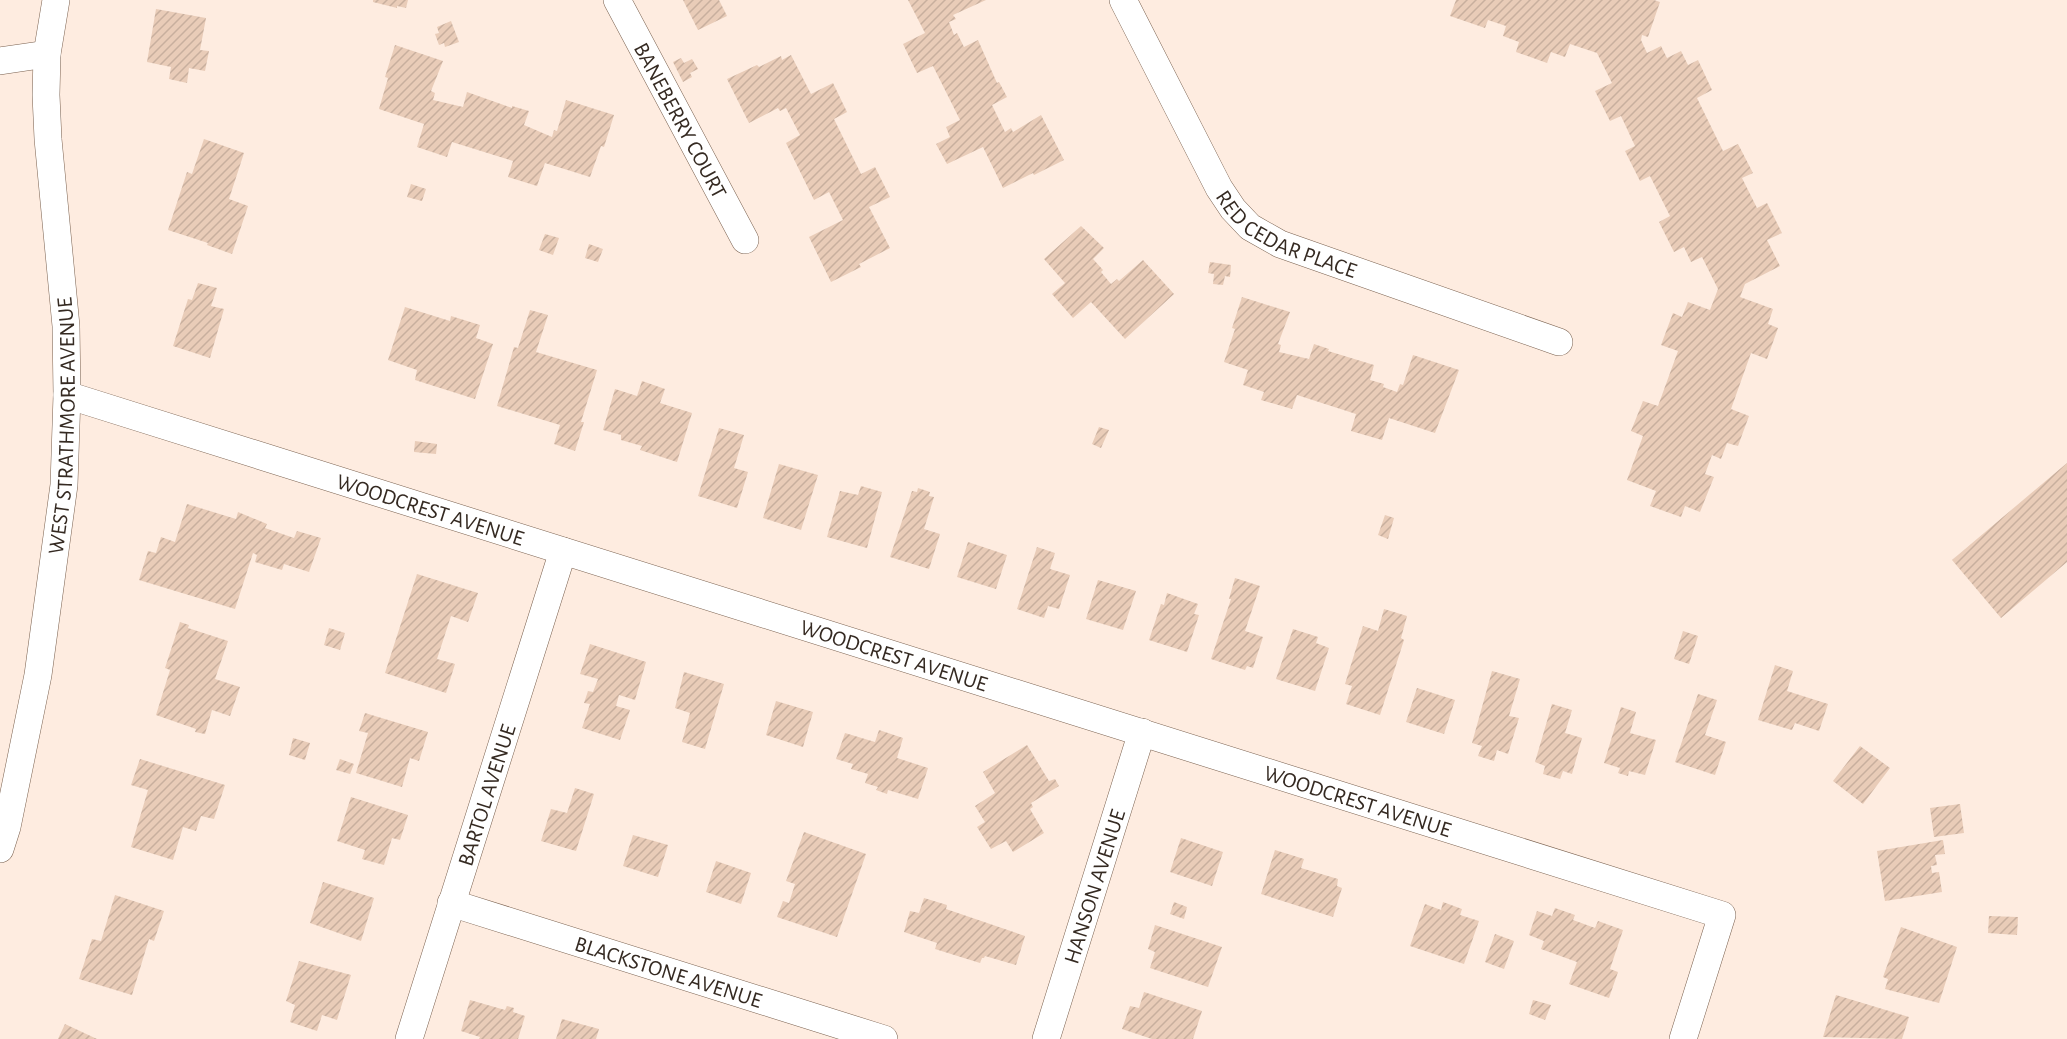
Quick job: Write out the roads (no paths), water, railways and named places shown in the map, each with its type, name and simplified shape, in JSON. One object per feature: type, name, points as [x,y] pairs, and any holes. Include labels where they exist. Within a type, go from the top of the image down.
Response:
[{"type":"street","name":"WEST STRATHMORE AVENUE","points":[[0,849],[7,827],[36,686],[64,484],[67,395],[63,283],[48,139],[47,54],[56,0]]},
{"type":"street","name":"BANEBERRY COURT","points":[[617,0],[745,240]]},
{"type":"street","name":"RED CEDAR PLACE","points":[[1123,0],[1219,188],[1233,209],[1250,227],[1280,244],[1559,342]]},
{"type":"street","points":[[0,61],[47,54]]},
{"type":"street","name":"WOODCREST AVENUE","points":[[67,395],[1722,915],[1683,1039]]},
{"type":"street","name":"BARTOL AVENUE","points":[[409,1039],[562,551]]},
{"type":"street","name":"HANSON AVENUE","points":[[1046,1039],[1142,732]]},
{"type":"street","name":"BLACKSTONE AVENUE","points":[[452,903],[884,1039]]}]
